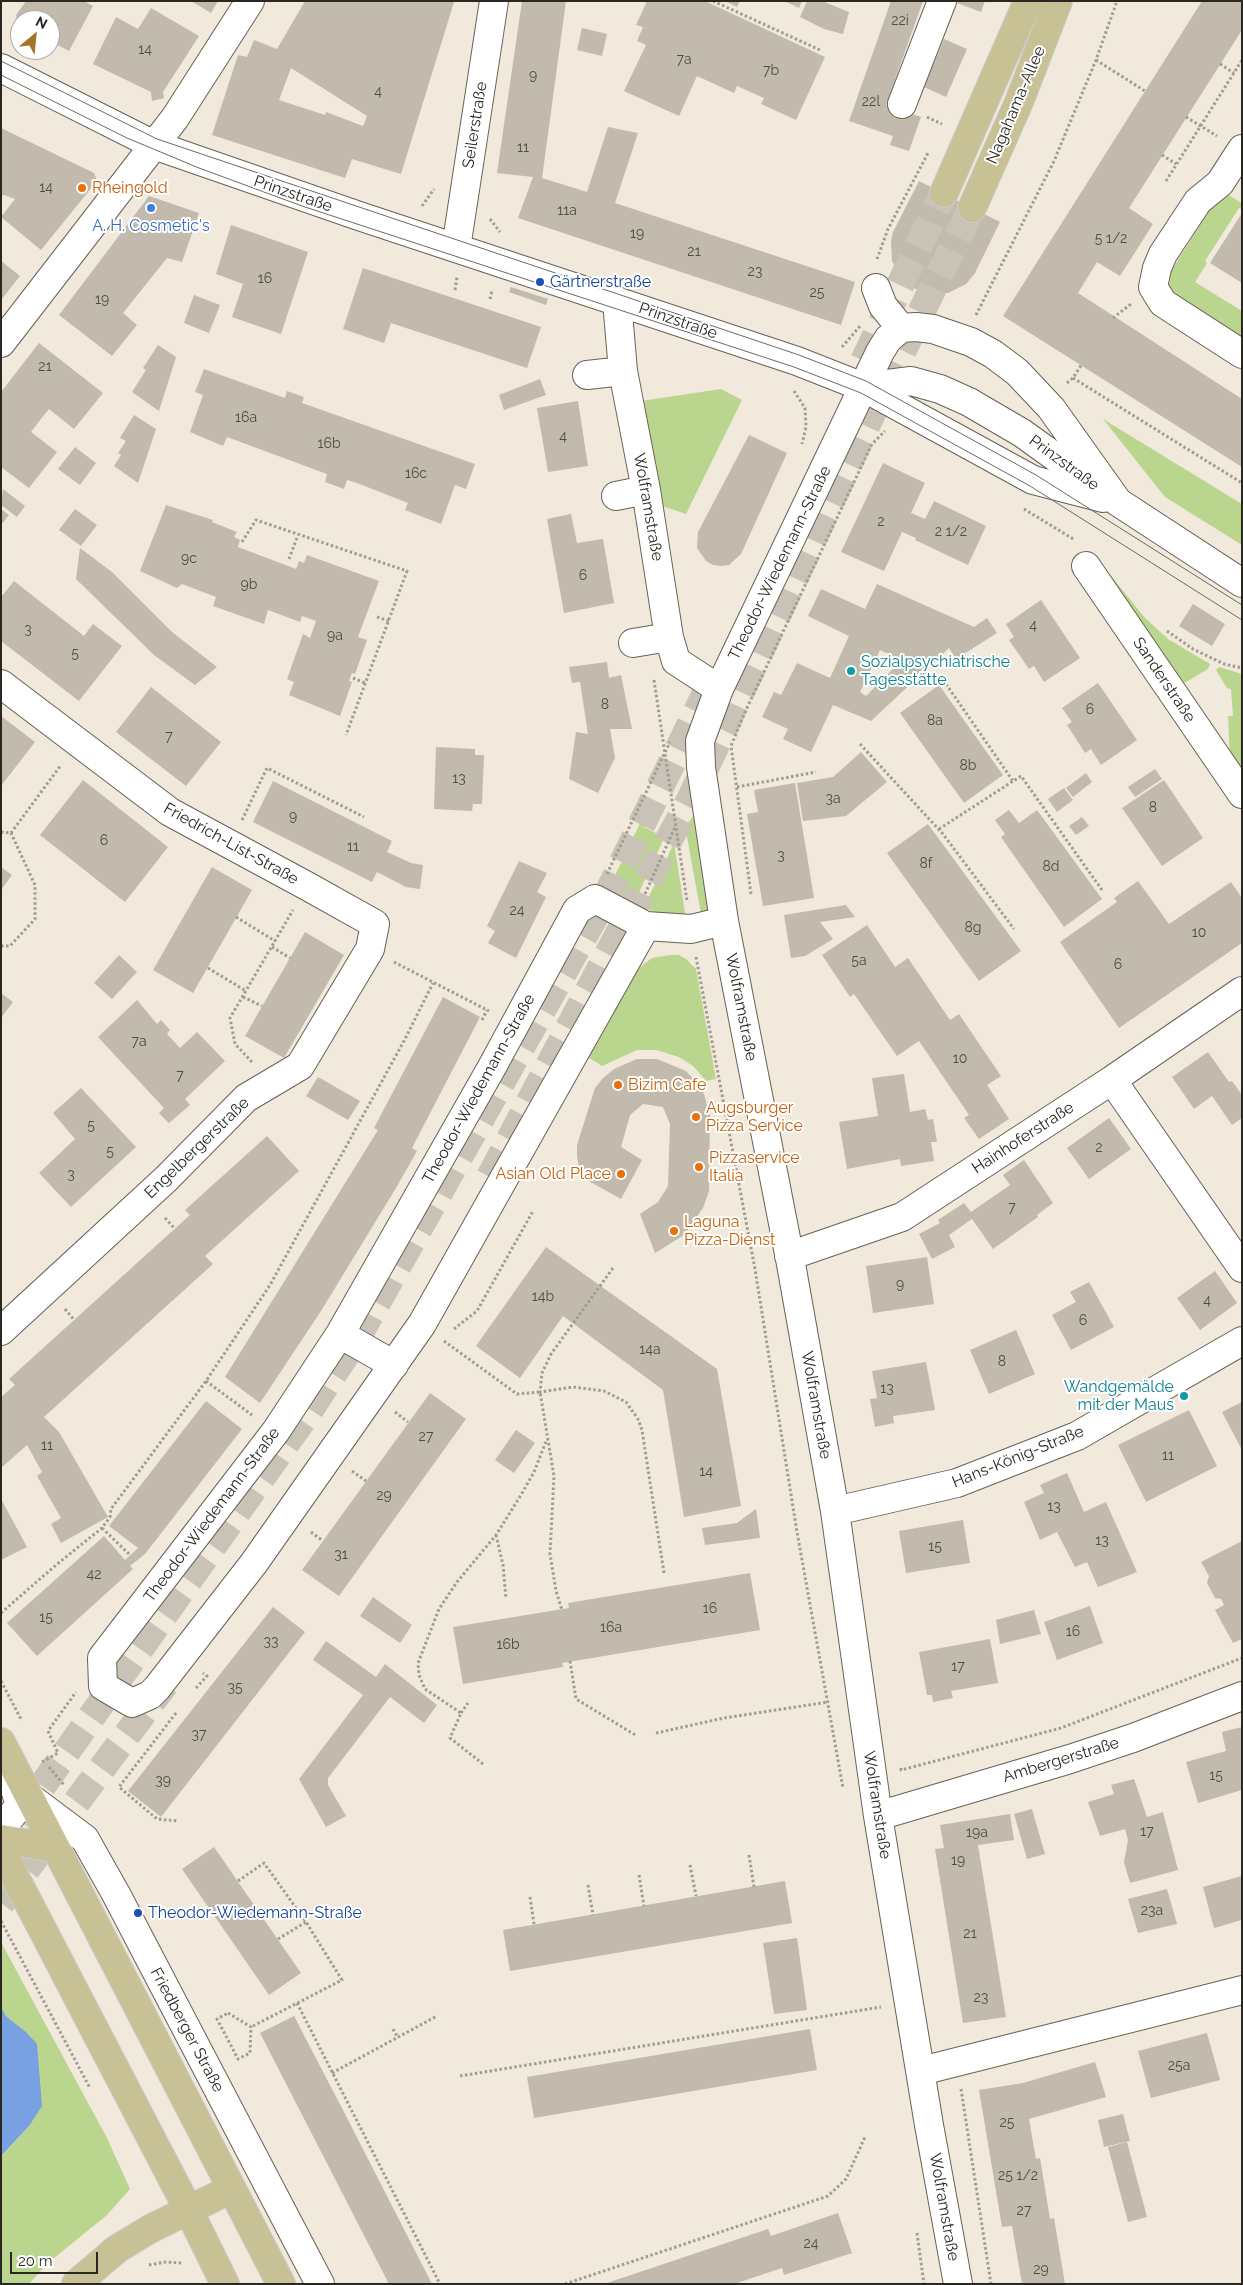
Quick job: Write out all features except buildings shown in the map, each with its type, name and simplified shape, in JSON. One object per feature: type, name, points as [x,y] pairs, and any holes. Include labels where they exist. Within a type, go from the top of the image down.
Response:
[{"type":"main road","name":"Nagahama-Allee","points":[[944,193],[1028,1]]},
{"type":"main road","name":"Nagahama-Allee","points":[[972,208],[1019,102],[1058,1]]},
{"type":"main road","name":"Friedberger Straße","points":[[1,1742],[281,2284]]},
{"type":"main road","points":[[1,1839],[55,1848]]},
{"type":"main road","points":[[1,1850],[188,2209],[225,2284]]},
{"type":"main road","points":[[76,2284],[117,2250],[150,2229],[231,2189]]},
{"type":"street","points":[[1,343],[175,118],[250,1]]},
{"type":"street","name":"Seilerstraße","points":[[456,248],[494,1]]},
{"type":"street","points":[[902,104],[942,1]]},
{"type":"street","name":"Prinzstraße","points":[[1,68],[154,145],[456,248],[797,360],[864,387],[911,381],[940,389],[969,402],[1022,433],[1118,502],[1242,582]]},
{"type":"street","points":[[1242,149],[1220,183],[1198,200],[1163,254],[1157,268],[1153,287],[1163,303],[1242,354]]},
{"type":"street","points":[[876,288],[883,306],[901,328],[916,326],[933,329],[971,342],[993,354],[1017,372],[1051,408],[1118,502]]},
{"type":"street","name":"Wolframstraße","points":[[617,300],[623,371],[646,490],[669,637],[676,661],[719,689]]},
{"type":"street","name":"Theodor-Wiedemann-Straße","points":[[700,741],[719,689],[880,352],[888,339],[901,328]]},
{"type":"street","points":[[587,375],[623,371]]},
{"type":"street","points":[[864,387],[1033,480],[1118,502]]},
{"type":"street","points":[[616,496],[646,490]]},
{"type":"street","name":"Sanderstraße","points":[[1081,554],[1242,794]]},
{"type":"street","points":[[633,643],[669,637]]},
{"type":"street","name":"Friedrich-List-Straße","points":[[1,684],[170,812],[375,924],[370,949]]},
{"type":"street","name":"Wolframstraße","points":[[700,741],[701,767],[724,921],[790,1256],[835,1512],[878,1816],[958,2284]]},
{"type":"street","points":[[595,899],[640,923],[691,929],[724,921]]},
{"type":"street","name":"Theodor-Wiedemann-Straße","points":[[102,1658],[276,1431],[340,1334],[418,1199],[577,910],[595,899]]},
{"type":"street","points":[[102,1658],[102,1686],[132,1703],[150,1695],[254,1564],[394,1365],[432,1307],[640,923]]},
{"type":"street","name":"Engelbergerstraße","points":[[1,1331],[166,1179],[246,1098],[300,1066],[370,949]]},
{"type":"street","name":"Hainhoferstraße","points":[[790,1256],[902,1217],[1112,1080],[1242,991]]},
{"type":"street","points":[[1112,1080],[1242,1268]]},
{"type":"street","points":[[340,1334],[394,1365]]},
{"type":"street","name":"Hans-König-Straße","points":[[835,1512],[956,1483],[1078,1436],[1242,1341]]},
{"type":"street","name":"Ambergerstraße","points":[[878,1816],[1134,1738],[1242,1696]]},
{"type":"street","points":[[1,1758],[20,1805],[1,1829]]},
{"type":"street","name":"Friedberger Straße","points":[[28,1797],[84,1839],[116,1894],[320,2284]]},
{"type":"street","points":[[921,2072],[1242,1990]]},
{"type":"street","points":[[182,2095],[202,2059]]},
{"type":"path","points":[[713,1],[820,50]]},
{"type":"path","points":[[974,320],[1054,161],[1096,60],[1117,1]]},
{"type":"path","points":[[1096,60],[1145,91]]},
{"type":"path","points":[[1166,181],[1242,60]]},
{"type":"path","points":[[1220,64],[1234,73]]},
{"type":"path","points":[[1186,117],[1200,125]]},
{"type":"path","points":[[1162,155],[1176,164]]},
{"type":"path","points":[[1061,388],[1073,378],[1082,364]]},
{"type":"path","points":[[1073,378],[1242,483]]},
{"type":"path","points":[[752,895],[732,746],[744,712],[872,444],[886,431],[852,412]]},
{"type":"path","points":[[1022,508],[1081,554]]},
{"type":"path","points":[[242,542],[256,520],[407,571],[346,735]]},
{"type":"path","points":[[289,559],[298,535]]},
{"type":"path","points":[[377,617],[389,621]]},
{"type":"path","points":[[1162,624],[1193,649],[1224,664],[1242,668]]},
{"type":"path","points":[[353,678],[365,683]]},
{"type":"path","points":[[946,684],[1013,781]]},
{"type":"path","points":[[11,833],[77,743]]},
{"type":"path","points":[[860,744],[938,829],[1014,930]]},
{"type":"path","points":[[595,899],[665,752],[691,929],[755,1269],[798,1532]]},
{"type":"path","points":[[229,845],[267,768],[364,817]]},
{"type":"path","points":[[737,787],[816,772]]},
{"type":"path","points":[[938,829],[1021,776],[1102,890]]},
{"type":"path","points":[[640,923],[676,827]]},
{"type":"path","points":[[1,832],[11,833]]},
{"type":"path","points":[[1,946],[10,946],[35,919],[35,885],[11,833]]},
{"type":"path","points":[[274,1082],[235,1044],[230,1018],[307,886]]},
{"type":"path","points":[[236,918],[275,941]]},
{"type":"path","points":[[272,947],[290,958]]},
{"type":"path","points":[[370,949],[515,1024]]},
{"type":"path","points":[[208,968],[246,991]]},
{"type":"path","points":[[1,1613],[102,1528],[110,1517],[111,1510],[206,1381],[270,1286],[404,1041],[433,983]]},
{"type":"path","points":[[243,997],[262,1006]]},
{"type":"path","points":[[534,1211],[477,1311],[441,1339],[516,1394],[573,1387],[604,1391],[626,1402],[638,1419],[642,1430],[664,1573]]},
{"type":"path","points":[[562,1610],[556,1591],[550,1554],[554,1476],[540,1392],[542,1373],[551,1354],[613,1268]]},
{"type":"path","points":[[206,1381],[276,1431]]},
{"type":"path","points":[[461,1713],[425,1689],[419,1675],[418,1663],[439,1609],[457,1582],[496,1535],[534,1472],[547,1439]]},
{"type":"path","points":[[102,1528],[130,1555]]},
{"type":"path","points":[[496,1535],[506,1599]]},
{"type":"path","points":[[43,1761],[58,1753],[48,1731],[102,1658]]},
{"type":"path","points":[[901,1770],[1061,1728],[1242,1658]]},
{"type":"path","points":[[570,1661],[576,1699],[637,1736]]},
{"type":"path","points":[[157,1688],[180,1708],[119,1787],[157,1819],[178,1821]]},
{"type":"path","points":[[656,1732],[724,1718],[860,1695]]},
{"type":"path","points":[[468,1703],[461,1713],[450,1738],[483,1764]]},
{"type":"path","points":[[749,1855],[754,1887]]},
{"type":"path","points":[[238,1881],[264,1863],[306,1922],[342,1980],[250,2028]]},
{"type":"path","points":[[690,1865],[696,1896]]},
{"type":"path","points":[[639,1875],[644,1906]]},
{"type":"path","points":[[588,1885],[593,1914]]},
{"type":"path","points":[[530,1897],[534,1924]]},
{"type":"path","points":[[278,1939],[306,1922]]},
{"type":"path","points":[[460,2076],[909,2002]]},
{"type":"path","points":[[297,2003],[440,2284]]},
{"type":"path","points":[[228,2013],[250,2028],[250,2053],[238,2059],[217,2019],[228,2013]]},
{"type":"path","points":[[332,2073],[437,2016]]},
{"type":"path","points":[[393,2029],[398,2038]]},
{"type":"path","points":[[960,2081],[991,2284]]},
{"type":"path","points":[[565,2284],[828,2196],[846,2179],[866,2137]]},
{"type":"path","points":[[142,2268],[158,2263],[180,2263]]},
{"type":"green space","points":[[1222,191],[1242,203],[1242,209],[1239,208],[1205,261],[1207,263],[1195,282],[1242,311],[1242,340],[1173,294],[1169,285],[1171,271]]},
{"type":"green space","points":[[721,389],[742,400],[686,514],[659,505],[641,401]]},
{"type":"green space","points":[[1103,419],[1242,504],[1242,545],[1165,497]]},
{"type":"green space","points":[[1112,577],[1145,618],[1168,639],[1210,664],[1208,669],[1181,685],[1109,578]]},
{"type":"green space","points":[[1219,667],[1242,674],[1242,775],[1230,758],[1228,716],[1233,716],[1231,689],[1227,688],[1216,670]]},
{"type":"green space","points":[[694,815],[711,911],[701,914],[685,826]]},
{"type":"green space","points":[[641,821],[646,823],[644,827],[660,835],[662,831],[666,834],[635,901],[608,890]]},
{"type":"green space","points":[[674,843],[686,919],[671,920],[644,907]]},
{"type":"green space","points":[[679,955],[696,969],[716,1079],[706,1081],[693,1066],[679,1057],[656,1050],[637,1050],[602,1066],[586,1056],[636,970],[652,958]]},
{"type":"green space","points":[[1,1942],[107,2138],[130,2189],[107,2215],[48,2263],[29,2284],[1,2284],[1,2156],[29,2126],[26,2032],[6,2016],[1,2007]]},
{"type":"water","points":[[1,2007],[6,2016],[26,2032],[37,2044],[42,2106],[29,2126],[1,2156]]},
{"type":"tunnel","points":[[864,361],[944,193]]},
{"type":"tunnel","points":[[490,1177],[691,798],[876,405],[972,208]]},
{"type":"tunnel","points":[[18,1820],[309,1411],[358,1336],[608,893],[709,687]]},
{"type":"tunnel","points":[[1,1903],[165,1684]]},
{"type":"tram line","points":[[1,61],[157,139],[799,355],[866,381],[1036,475],[1242,605]]},
{"type":"tram line","points":[[1,75],[127,138],[199,168],[302,206],[794,367],[861,393],[1030,486],[1242,620]]},
{"type":"place","name":"Rheingold","points":[[82,188]]},
{"type":"place","name":"A. H. Cosmetic's","points":[[151,208]]},
{"type":"place","name":"Gärtnerstraße","points":[[540,282]]},
{"type":"place","name":"Sozialpsychiatrische Tagesstätte","points":[[851,671]]},
{"type":"place","name":"Bizim Cafe","points":[[618,1085]]},
{"type":"place","name":"Augsburger Pizza Service","points":[[696,1117]]},
{"type":"place","name":"Pizzaservice Italia","points":[[699,1167]]},
{"type":"place","name":"Asian Old Place","points":[[621,1174]]},
{"type":"place","name":"Laguna Pizza-Dienst","points":[[674,1231]]},
{"type":"place","name":"Wandgemälde mit der Maus","points":[[1184,1396]]},
{"type":"place","name":"Theodor-Wiedemann-Straße","points":[[138,1913]]}]
